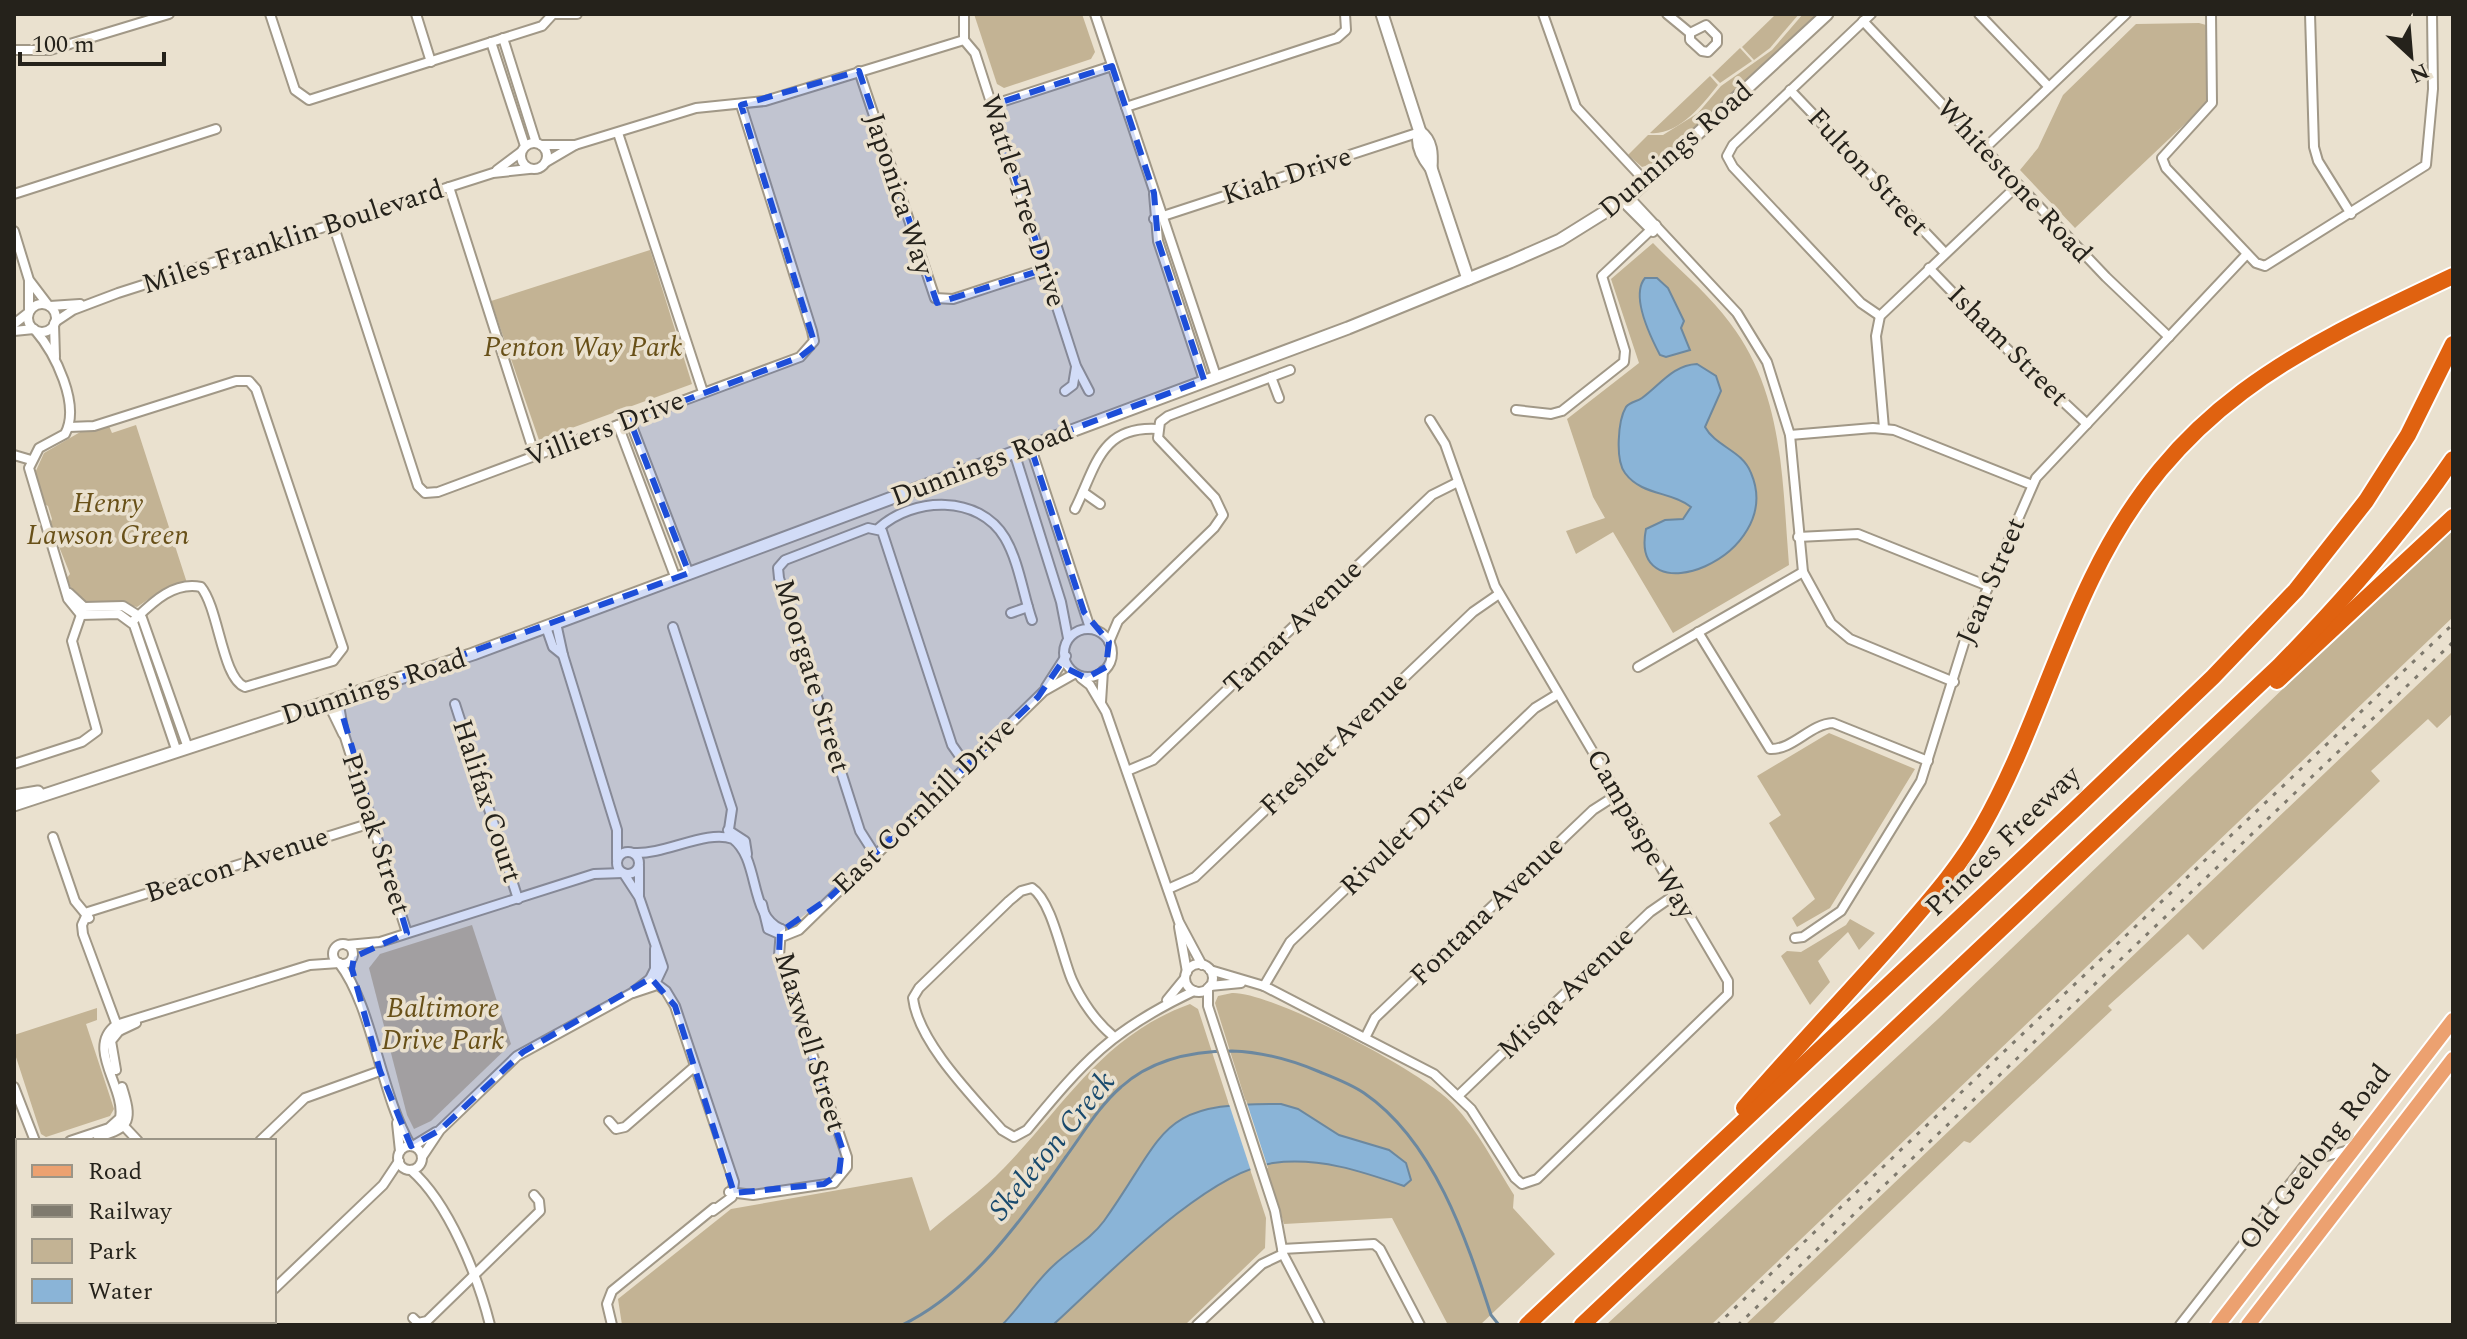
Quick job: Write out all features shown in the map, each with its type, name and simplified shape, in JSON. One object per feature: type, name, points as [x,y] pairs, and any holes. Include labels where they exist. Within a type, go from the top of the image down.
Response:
[{"type":"highway","points":[[1694,1167],[1960,863],[2009,770],[2092,579],[2132,508],[2165,465],[2213,416],[2266,373],[2309,346],[2453,276]]},
{"type":"highway","name":"Princes Freeway","points":[[1529,1324],[2095,791],[2213,677],[2296,590],[2366,501],[2408,435],[2453,344]]},
{"type":"highway","points":[[1582,1325],[2158,784],[2279,666],[2367,572],[2416,512],[2453,459]]},
{"type":"highway","points":[[2420,547],[2453,507]]},
{"type":"highway","points":[[2158,784],[2297,664],[2453,517]]},
{"type":"main road","name":"Old Geelong Road","points":[[2218,1325],[2453,1020]]},
{"type":"main road","points":[[2428,1053],[2450,1063]]},
{"type":"main road","name":"Old Geelong Road","points":[[2248,1325],[2450,1063]]},
{"type":"main road","points":[[2399,1090],[2418,1104]]},
{"type":"main road","points":[[2302,1215],[2322,1229]]},
{"type":"street","points":[[14,50],[50,50],[169,14]]},
{"type":"street","points":[[270,14],[293,85],[305,99],[545,24],[555,14],[577,14]]},
{"type":"street","points":[[416,14],[431,62]]},
{"type":"street","points":[[491,42],[523,149],[522,163],[529,169],[537,169],[575,145],[696,108],[765,101],[964,40],[964,14]]},
{"type":"street","points":[[1095,14],[1210,378]]},
{"type":"street","points":[[1126,107],[1337,38],[1346,30],[1345,14]]},
{"type":"street","points":[[1382,14],[1420,132],[1427,137],[1432,154],[1431,168],[1468,279]]},
{"type":"street","points":[[1543,14],[1576,107],[1646,182]]},
{"type":"street","points":[[1667,14],[1690,33]]},
{"type":"street","name":"Dunnings Road","points":[[14,805],[333,701],[551,625],[1210,378],[1468,279],[1560,240],[1626,199],[1827,14]]},
{"type":"street","points":[[1871,14],[1733,145],[1728,159],[1861,303],[1880,316]]},
{"type":"street","points":[[1979,14],[2049,87]]},
{"type":"street","points":[[1984,149],[2126,14]]},
{"type":"street","points":[[2211,14],[2212,103],[2162,158],[2166,168],[2259,265],[2269,264],[2426,165],[2433,89],[2432,14]]},
{"type":"street","points":[[2310,14],[2314,147],[2318,161],[2351,214]]},
{"type":"street","name":"Whitestone Road","points":[[1863,21],[2106,277],[2169,337]]},
{"type":"street","points":[[503,38],[538,144],[546,150],[546,162]]},
{"type":"street","name":"Wattle Tree Drive","points":[[964,40],[973,48],[1076,366],[1089,391]]},
{"type":"street","points":[[992,105],[1112,66]]},
{"type":"street","name":"Japonica Way","points":[[859,71],[935,298],[953,299],[1045,269]]},
{"type":"street","name":"Fulton Street","points":[[1790,90],[1945,253]]},
{"type":"street","name":"Villiers Drive","points":[[333,224],[419,489],[434,493],[800,357],[814,341],[741,105]]},
{"type":"street","points":[[14,194],[216,129]]},
{"type":"street","name":"Kiah Drive","points":[[1159,218],[1420,132]]},
{"type":"street","points":[[618,133],[703,392]]},
{"type":"street","points":[[523,149],[538,144],[575,145]]},
{"type":"street","name":"Miles Franklin Boulevard","points":[[493,173],[523,149]]},
{"type":"street","name":"Miles Franklin Boulevard","points":[[54,323],[93,302],[333,224],[493,173],[529,169]]},
{"type":"street","points":[[1884,428],[1876,336],[1880,316],[2018,185]]},
{"type":"street","points":[[449,187],[535,456]]},
{"type":"street","points":[[1626,199],[1727,302],[1752,334],[1774,379],[1790,435],[1803,572],[1839,632],[1954,682]]},
{"type":"street","points":[[1516,410],[1551,414],[1562,411],[1624,362],[1625,351],[1602,276],[1653,228]]},
{"type":"street","points":[[14,231],[29,280],[28,322],[56,361]]},
{"type":"street","name":"Jean Street","points":[[1795,938],[1803,937],[1841,911],[1921,781],[1965,640],[2032,485],[2247,254]]},
{"type":"street","name":"Isham Street","points":[[1929,268],[2007,349],[2087,424]]},
{"type":"street","points":[[29,280],[55,313],[56,361],[72,412],[65,434],[39,448],[31,460],[31,479],[70,604],[83,611],[119,614],[132,622],[182,750]]},
{"type":"street","name":"Miles Franklin Boulevard","points":[[49,306],[93,302]]},
{"type":"street","points":[[14,324],[37,305],[49,306]]},
{"type":"street","points":[[14,331],[46,331],[54,323]]},
{"type":"street","points":[[1065,391],[1073,385],[1076,366]]},
{"type":"street","points":[[1075,509],[1112,439],[1134,429],[1157,429],[1168,416],[1290,370]]},
{"type":"street","points":[[1271,377],[1279,398]]},
{"type":"street","points":[[69,427],[94,426],[236,381],[249,381],[256,389],[343,648],[333,661],[245,687],[234,678],[209,600],[201,587],[184,588],[158,597],[132,622]]},
{"type":"street","name":"Campaspe Way","points":[[1430,420],[1442,437],[1488,572],[1499,594],[1728,981],[1728,994],[1537,1179],[1522,1184],[1458,1096]]},
{"type":"street","points":[[630,421],[689,574]]},
{"type":"street","points":[[618,425],[676,579]]},
{"type":"street","points":[[1790,435],[1884,428],[2032,485]]},
{"type":"street","points":[[1101,702],[1104,671],[1109,662],[1109,642],[1118,621],[1220,522],[1223,511],[1160,440],[1157,429]]},
{"type":"street","points":[[1030,445],[1094,628],[1109,642]]},
{"type":"street","points":[[1014,452],[1061,602],[1068,638],[1066,656],[1078,676],[1101,702],[1179,922],[1186,975],[1208,1006]]},
{"type":"street","points":[[14,455],[31,460]]},
{"type":"street","name":"Tamar Avenue","points":[[1127,771],[1153,760],[1432,495],[1458,482]]},
{"type":"street","points":[[1083,492],[1100,504]]},
{"type":"street","points":[[966,765],[952,745],[887,542],[879,528],[932,504],[957,505],[983,516],[1000,531],[1007,543],[1032,620]]},
{"type":"street","name":"Moorgate Street","points":[[874,853],[860,831],[777,573],[780,564],[790,557],[868,528],[879,528]]},
{"type":"street","points":[[1798,537],[1858,534],[1988,586]]},
{"type":"street","points":[[1638,667],[1803,572]]},
{"type":"street","name":"Freshet Avenue","points":[[1168,889],[1195,877],[1447,635],[1484,602],[1499,594]]},
{"type":"street","points":[[83,611],[123,606],[139,615],[182,750]]},
{"type":"street","points":[[1011,613],[1028,607]]},
{"type":"street","points":[[14,764],[82,742],[97,731],[72,645],[72,634],[83,611]]},
{"type":"street","points":[[1068,638],[1118,621]]},
{"type":"street","points":[[551,625],[617,830],[617,868],[639,897]]},
{"type":"street","points":[[594,874],[634,873],[639,866],[661,853],[729,833],[732,809],[673,627]]},
{"type":"street","points":[[1698,632],[1770,749],[1779,749],[1819,726],[1833,723],[1928,761]]},
{"type":"street","name":"East Cornhill Drive","points":[[781,932],[795,933],[1044,691],[1066,656]]},
{"type":"street","points":[[1078,676],[1096,676],[1104,671]]},
{"type":"street","name":"East Cornhill Drive","points":[[1044,691],[1078,676]]},
{"type":"street","name":"Rivulet Drive","points":[[1264,986],[1290,942],[1535,708],[1558,694]]},
{"type":"street","name":"Pinoak Street","points":[[333,701],[407,933]]},
{"type":"street","name":"Halifax Court","points":[[455,704],[518,899]]},
{"type":"street","name":"Dunnings Road","points":[[14,796],[66,788]]},
{"type":"street","name":"Fontana Avenue","points":[[1365,1038],[1375,1018],[1593,810],[1618,794]]},
{"type":"street","name":"Beacon Avenue","points":[[87,917],[103,908],[371,823]]},
{"type":"street","points":[[612,1325],[609,1310],[622,1284],[725,1204],[734,1182],[727,1169],[675,1006],[654,981],[655,949],[639,897],[639,866],[617,830]]},
{"type":"street","name":"Maxwell Street","points":[[729,833],[745,841],[765,926],[781,932],[779,956],[847,1157],[846,1172],[834,1183],[753,1195],[731,1192]]},
{"type":"street","points":[[53,837],[72,894],[87,917],[86,939],[117,1028]]},
{"type":"street","points":[[310,965],[347,964],[380,942],[594,874],[624,853],[661,853]]},
{"type":"street","points":[[1113,1036],[1086,1004],[1073,981],[1043,899],[1032,888],[1021,891],[1009,901],[919,988],[913,998],[933,1045],[1002,1130],[1014,1137],[1027,1130],[1092,1054],[1113,1036],[1164,1004],[1195,991],[1242,982]]},
{"type":"street","name":"Misqa Avenue","points":[[1458,1096],[1650,912],[1676,894]]},
{"type":"street","points":[[1179,922],[1206,968],[1208,1006],[1268,1192],[1282,1251],[1320,1325]]},
{"type":"street","points":[[89,1139],[122,1124],[129,1109],[110,1049],[117,1028],[310,965],[339,945],[380,942]]},
{"type":"street","points":[[347,945],[353,952],[353,985]]},
{"type":"street","points":[[334,951],[353,985],[397,1122],[422,1159],[429,1189]]},
{"type":"street","points":[[1164,1004],[1194,965],[1242,982],[1264,986],[1416,1062],[1458,1096]]},
{"type":"street","points":[[383,1185],[399,1156],[440,1130],[523,1052],[654,981]]},
{"type":"street","points":[[609,1121],[616,1129],[625,1127],[694,1067]]},
{"type":"street","points":[[262,1139],[305,1098],[380,1071]]},
{"type":"street","points":[[14,1087],[34,1139]]},
{"type":"street","points":[[14,1101],[26,1139]]},
{"type":"street","points":[[397,1122],[399,1156],[429,1189],[476,1273],[490,1325]]},
{"type":"street","points":[[76,1139],[122,1124]]},
{"type":"street","points":[[122,1124],[136,1139]]},
{"type":"street","points":[[276,1287],[383,1185],[410,1170],[422,1159],[440,1130]]},
{"type":"street","points":[[2180,1325],[2308,1161],[2354,1149]]},
{"type":"street","points":[[413,1318],[418,1323],[427,1321],[540,1211],[541,1206],[534,1195]]},
{"type":"street","points":[[1197,1325],[1262,1264],[1282,1251],[1374,1244],[1380,1249],[1420,1325]]},
{"type":"highlighted area","points":[[1112,66],[1154,193],[1158,241],[1204,380],[1030,445],[1084,612],[1109,642],[1106,667],[1086,678],[1060,665],[1038,697],[829,898],[780,932],[779,956],[842,1148],[839,1174],[824,1184],[734,1193],[675,1006],[651,978],[523,1052],[440,1130],[411,1146],[380,1071],[352,969],[354,957],[407,933],[338,700],[689,573],[630,421],[800,357],[815,345],[741,105],[859,71],[937,303],[1045,269],[992,105]]},
{"type":"green space","points":[[974,14],[1082,14],[1095,52],[1091,59],[1004,88],[997,84]]},
{"type":"green space","points":[[1776,14],[1799,14],[1770,48],[1754,60],[1742,47]]},
{"type":"green space","points":[[1803,14],[1820,14],[1655,163],[1642,167],[1628,155],[1648,135],[1663,135],[1698,113],[1721,86],[1772,50]]},
{"type":"green space","points":[[2136,24],[2206,25],[2206,104],[2075,228],[2020,170],[2038,148],[2063,95]]},
{"type":"green space","points":[[1740,48],[1752,61],[1720,83],[1712,75]]},
{"type":"green space","points":[[1710,76],[1718,85],[1697,109],[1680,124],[1660,133],[1650,133]]},
{"type":"green space","points":[[1653,243],[1703,291],[1730,323],[1748,350],[1761,379],[1777,439],[1789,565],[1673,633],[1613,532],[1576,554],[1566,531],[1605,518],[1593,497],[1567,419],[1639,363],[1611,279]]},
{"type":"green space","name":"Penton Way Park","points":[[650,250],[692,384],[539,440],[491,301]]},
{"type":"green space","name":"Henry Lawson Green","points":[[136,425],[187,583],[156,594],[137,607],[121,603],[85,603],[73,593],[67,578],[70,574],[50,524],[52,519],[48,506],[43,503],[35,473],[44,453],[82,431],[109,426],[112,433]]},
{"type":"green space","points":[[2453,526],[2453,617],[1711,1325],[1606,1325],[1938,1019]]},
{"type":"green space","points":[[2453,651],[2453,713],[2437,728],[2428,719],[2371,771],[2380,781],[2203,950],[2188,934],[2108,1006],[2112,1010],[1970,1143],[1964,1141],[1771,1325],[1745,1325]]},
{"type":"green space","points":[[1829,733],[1915,769],[1830,908],[1797,927],[1792,918],[1815,899],[1769,823],[1781,815],[1757,776]]},
{"type":"green space","points":[[1850,919],[1875,933],[1859,950],[1848,932],[1818,961],[1830,982],[1810,1005],[1781,956],[1787,951],[1801,952],[1846,925]]},
{"type":"green space","name":"Baltimore Drive Park","points":[[472,925],[511,1044],[431,1121],[414,1129],[407,1115],[369,968],[380,954]]},
{"type":"green space","points":[[1232,993],[1252,996],[1312,1019],[1381,1055],[1437,1090],[1462,1114],[1478,1136],[1514,1195],[1513,1208],[1555,1254],[1480,1325],[1448,1325],[1392,1218],[1284,1224],[1215,1003],[1218,996]]},
{"type":"green space","points":[[1190,1004],[1198,1009],[1266,1218],[1265,1248],[1185,1325],[622,1325],[618,1299],[731,1209],[912,1177],[930,1231],[1004,1168],[1109,1053],[1159,1018]]},
{"type":"green space","points":[[97,1008],[97,1020],[86,1024],[114,1109],[110,1116],[46,1137],[41,1134],[14,1051],[14,1035]]},
{"type":"water","points":[[1645,278],[1657,278],[1668,288],[1684,321],[1681,328],[1690,350],[1666,357],[1660,355],[1641,305],[1641,286]]},
{"type":"water","points":[[1697,364],[1716,376],[1721,391],[1705,427],[1747,465],[1756,503],[1747,530],[1729,551],[1705,566],[1681,573],[1660,570],[1647,556],[1646,529],[1665,520],[1683,519],[1691,507],[1675,498],[1648,490],[1632,480],[1622,467],[1619,440],[1623,413],[1628,405],[1642,398],[1674,372]]},
{"type":"water","points":[[1281,1104],[1298,1109],[1339,1135],[1389,1150],[1406,1163],[1411,1180],[1404,1186],[1356,1171],[1307,1162],[1273,1163],[1246,1171],[1187,1206],[1127,1256],[1053,1325],[1002,1325],[1060,1259],[1099,1228],[1155,1144],[1170,1128],[1187,1116],[1210,1109]]},
{"type":"pier","points":[[1246,1100],[1268,1168],[1252,1174],[1228,1101]]},
{"type":"waterway","name":"Skeleton Creek","points":[[902,1325],[951,1294],[973,1274],[1013,1229],[1098,1112],[1133,1077],[1173,1058],[1232,1051],[1288,1060],[1343,1081],[1389,1113],[1410,1137],[1444,1193],[1491,1315],[1499,1325]]},
{"type":"railway","points":[[1717,1325],[2453,624]]},
{"type":"railway","points":[[1738,1325],[2453,642]]}]
